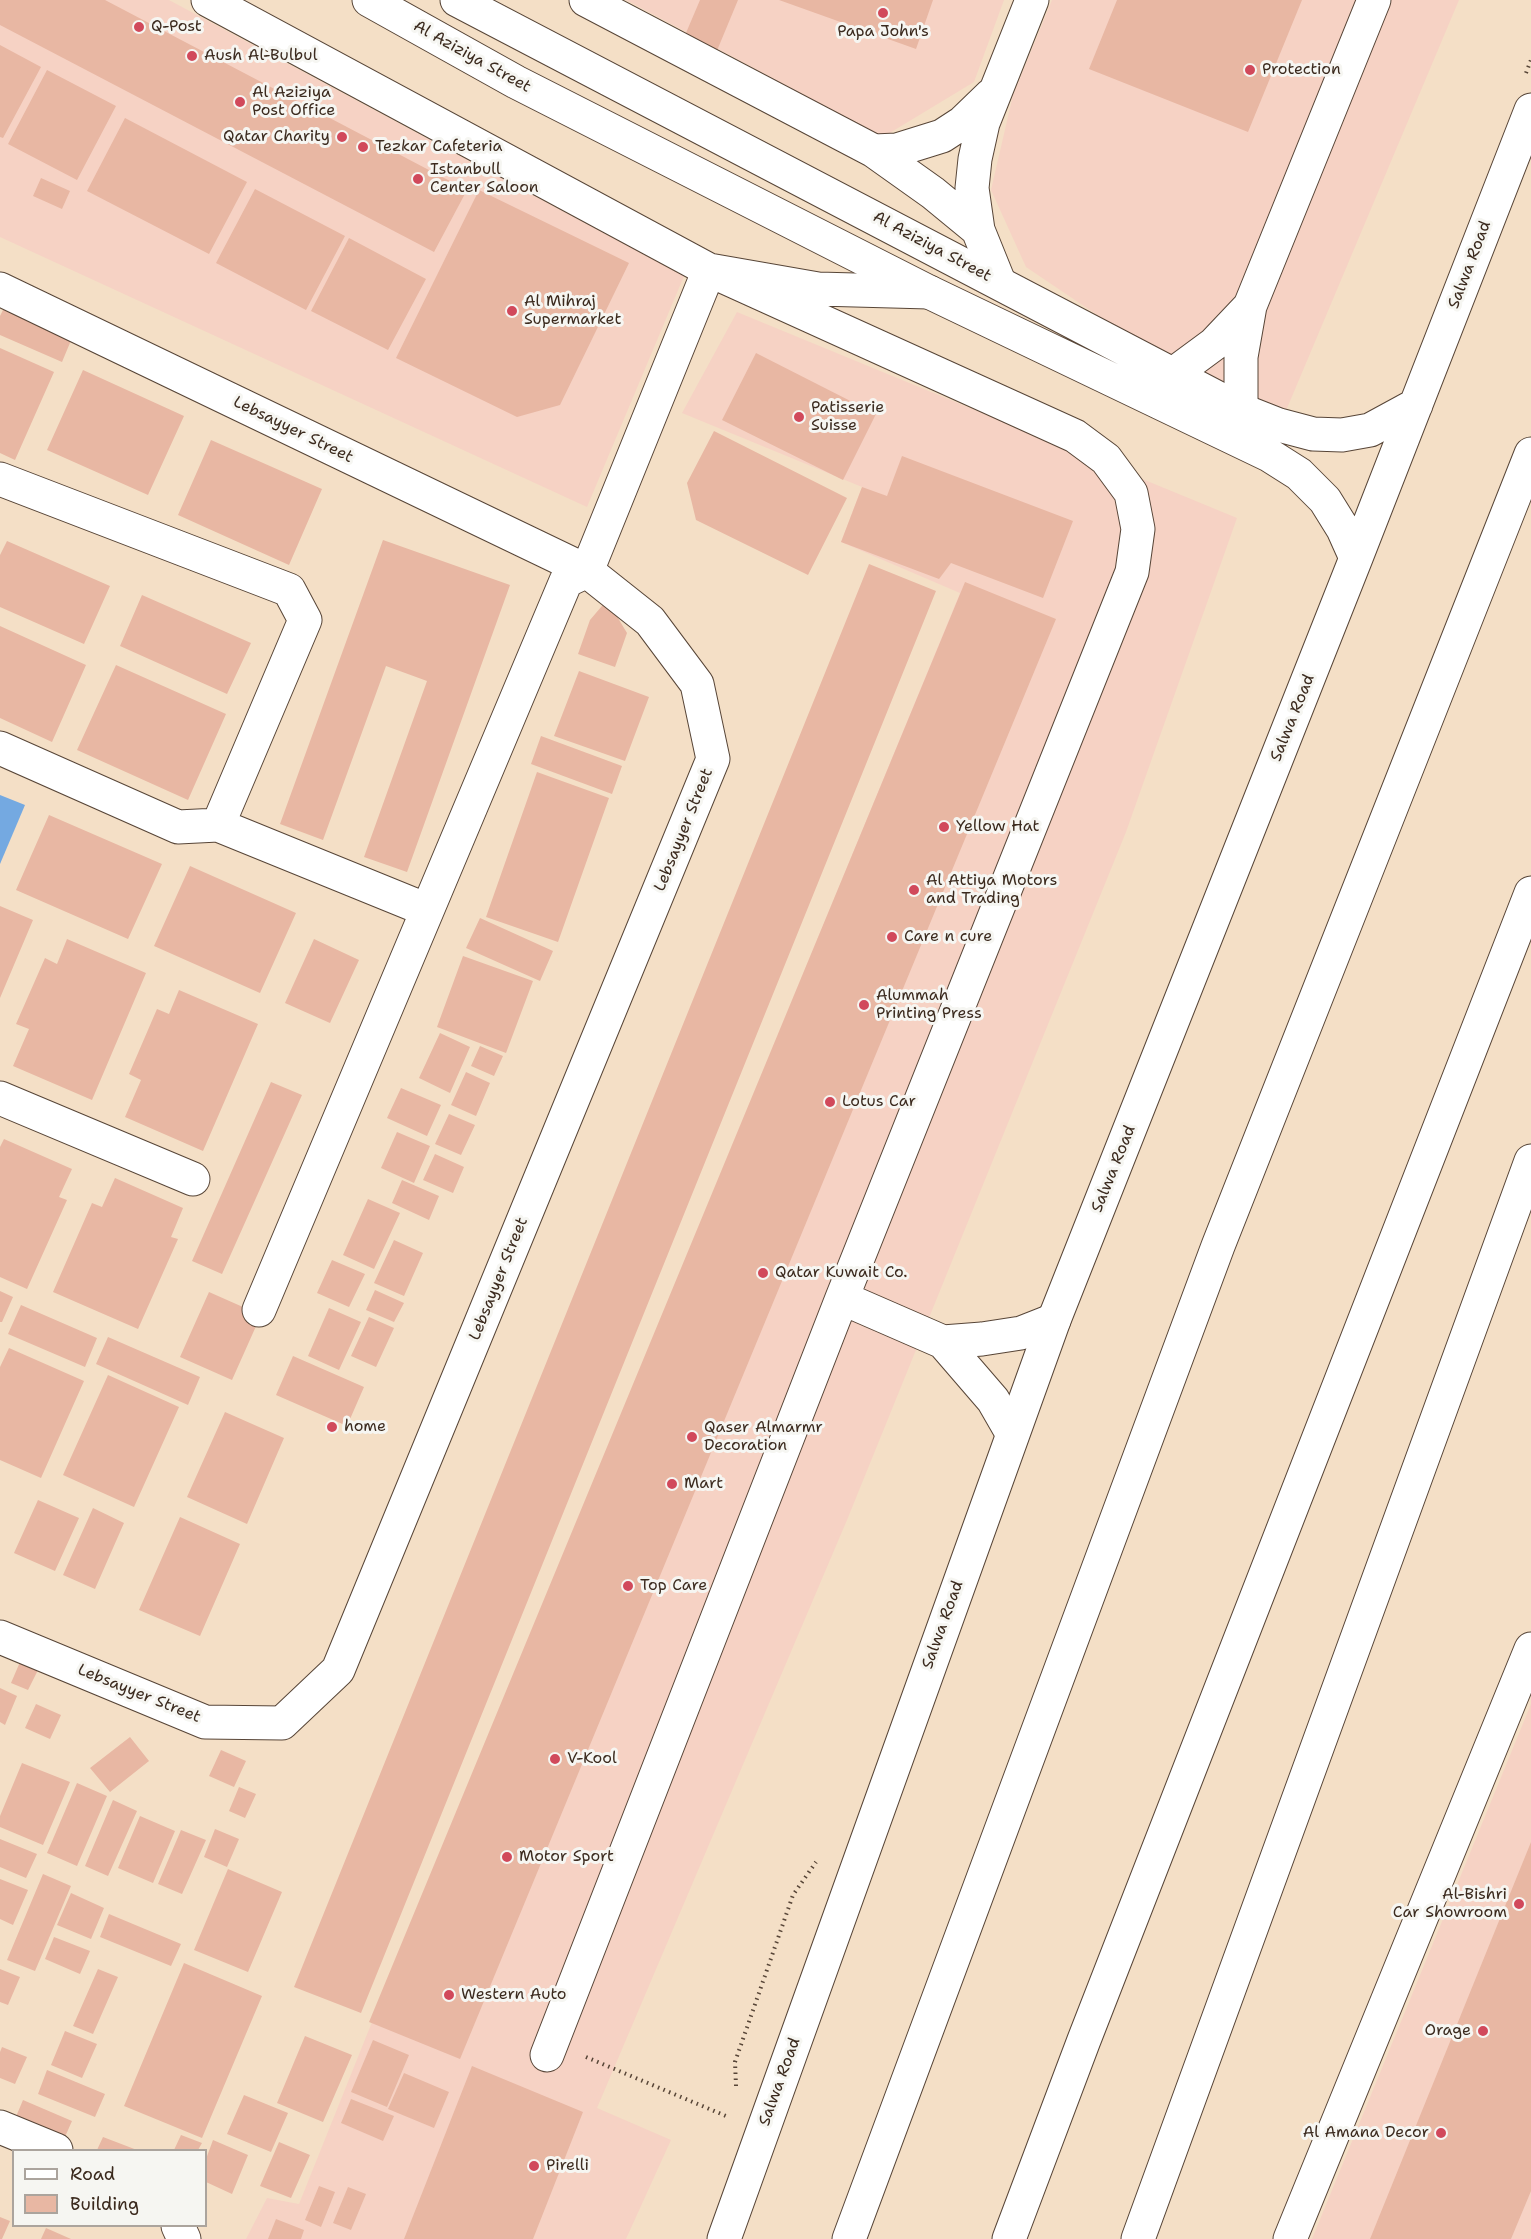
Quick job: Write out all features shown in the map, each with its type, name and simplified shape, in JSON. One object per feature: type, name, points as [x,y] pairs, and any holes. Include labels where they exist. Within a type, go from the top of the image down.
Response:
[{"type":"main road","name":"Al Aziziya Street","points":[[208,0],[709,270],[818,289],[929,292]]},
{"type":"main road","name":"Al Aziziya Street","points":[[369,0],[516,82],[929,292],[1269,455],[1299,474],[1325,500],[1343,529],[1356,558]]},
{"type":"main road","name":"Al Aziziya Street","points":[[457,0],[1241,410],[1279,425],[1313,434],[1342,435],[1370,430],[1416,405]]},
{"type":"main road","points":[[586,0],[874,151],[933,193],[978,230]]},
{"type":"main road","points":[[999,282],[978,230],[972,188],[975,159],[983,123],[1032,0]]},
{"type":"main road","points":[[1241,410],[1241,357],[1250,306],[1374,0]]},
{"type":"main road","points":[[874,151],[897,150],[942,136],[962,123],[996,89]]},
{"type":"main road","name":"Salwa Road","points":[[723,2239],[1054,1320],[1531,110]]},
{"type":"main road","points":[[259,1310],[566,581],[586,572],[709,270],[1075,436],[1106,459],[1131,493],[1138,529],[1132,572],[842,1298],[550,2049]]},
{"type":"main road","name":"Lebsayyer Street","points":[[0,289],[586,572],[650,621],[697,684],[713,759],[338,1670],[282,1723],[205,1722],[0,1637]]},
{"type":"main road","points":[[1172,375],[1214,344],[1250,306]]},
{"type":"main road","points":[[849,2239],[1218,1246],[1531,454]]},
{"type":"main road","points":[[0,480],[289,590],[305,620],[218,825]]},
{"type":"main road","points":[[0,748],[178,827],[218,825],[427,910]]},
{"type":"main road","points":[[1009,2239],[1101,1995],[1531,893]]},
{"type":"main road","points":[[0,1098],[193,1179]]},
{"type":"main road","points":[[1138,2239],[1531,1161]]},
{"type":"main road","points":[[842,1298],[944,1342],[993,1400],[1012,1433]]},
{"type":"main road","points":[[944,1342],[1021,1333],[1054,1320]]},
{"type":"main road","points":[[1290,2239],[1531,1649]]},
{"type":"main road","points":[[0,2127],[51,2149]]},
{"type":"path","points":[[550,2049],[727,2116]]},
{"type":"shaded area","points":[[0,0],[169,0],[684,276],[587,507],[0,237]]},
{"type":"shaded area","points":[[626,0],[1004,0],[974,82],[883,137]]},
{"type":"shaded area","points":[[1052,0],[1459,0],[1285,413],[1164,360],[1026,267],[991,190],[1013,95]]},
{"type":"shaded area","points":[[737,312],[1237,518],[1126,832],[847,1520],[597,2108],[671,2140],[626,2239],[246,2239],[267,2198],[299,2204],[960,593],[841,542],[862,487],[682,413]]},
{"type":"shaded area","points":[[1531,1704],[1531,2239],[1312,2239]]},
{"type":"water","points":[[0,795],[25,805],[0,864]]},
{"type":"building","points":[[0,0],[105,0],[467,190],[434,252],[0,25]]},
{"type":"building","points":[[700,0],[738,0],[716,53],[683,40]]},
{"type":"building","points":[[779,0],[933,0],[916,49]]},
{"type":"building","points":[[1117,0],[1302,0],[1248,132],[1089,69]]},
{"type":"building","points":[[0,45],[41,67],[3,138],[0,137]]},
{"type":"building","points":[[47,70],[116,106],[77,180],[8,144]]},
{"type":"building","points":[[125,118],[247,182],[209,254],[87,191]]},
{"type":"building","points":[[41,178],[70,191],[62,209],[33,196]]},
{"type":"building","points":[[255,189],[345,236],[306,310],[216,263]]},
{"type":"building","name":"Al Mihraj Supermarket","points":[[479,190],[629,263],[560,405],[517,417],[396,358]]},
{"type":"building","points":[[349,238],[426,279],[388,350],[311,311]]},
{"type":"building","points":[[4,308],[72,338],[62,362],[0,335],[0,316]]},
{"type":"building","points":[[0,348],[54,372],[15,460],[0,453]]},
{"type":"building","name":"Patisserie Suisse","points":[[756,353],[876,414],[843,480],[722,420]]},
{"type":"building","points":[[83,370],[184,416],[148,495],[47,450]]},
{"type":"building","points":[[714,431],[847,498],[808,575],[696,520],[687,483]]},
{"type":"building","points":[[211,440],[322,489],[289,565],[178,515]]},
{"type":"building","points":[[902,456],[1073,521],[1043,598],[951,563],[939,579],[841,542],[862,487],[887,496]]},
{"type":"building","points":[[383,540],[510,585],[407,872],[364,857],[427,681],[386,666],[323,840],[280,824]]},
{"type":"building","points":[[7,541],[110,586],[84,644],[0,607],[0,555]]},
{"type":"building","points":[[869,564],[936,591],[361,2013],[294,1987]]},
{"type":"building","points":[[965,582],[1056,619],[460,2059],[369,2022]]},
{"type":"building","points":[[142,595],[251,643],[227,694],[120,646]]},
{"type":"building","points":[[607,600],[627,633],[615,667],[578,654],[590,620]]},
{"type":"building","points":[[0,626],[86,665],[52,742],[0,718]]},
{"type":"building","points":[[116,665],[226,714],[188,800],[77,750]]},
{"type":"building","points":[[579,671],[649,697],[625,761],[554,736]]},
{"type":"building","points":[[541,736],[622,766],[612,794],[531,764]]},
{"type":"building","points":[[537,772],[609,798],[558,942],[486,917]]},
{"type":"building","points":[[49,815],[162,864],[128,939],[16,890]]},
{"type":"building","points":[[190,866],[296,913],[260,993],[154,946]]},
{"type":"building","points":[[0,906],[33,920],[0,998]]},
{"type":"building","points":[[480,918],[553,951],[540,981],[466,948]]},
{"type":"building","points":[[67,939],[146,973],[92,1100],[13,1066],[29,1029],[16,1024],[45,958],[57,964]]},
{"type":"building","points":[[314,939],[359,960],[330,1023],[285,1003]]},
{"type":"building","points":[[463,956],[533,981],[506,1053],[437,1027]]},
{"type":"building","points":[[179,990],[258,1024],[203,1151],[125,1117],[141,1080],[129,1074],[157,1009],[169,1014]]},
{"type":"building","points":[[440,1033],[470,1047],[450,1093],[419,1078]]},
{"type":"building","points":[[480,1046],[503,1056],[494,1076],[471,1066]]},
{"type":"building","points":[[466,1072],[490,1083],[476,1116],[451,1105]]},
{"type":"building","points":[[271,1082],[302,1095],[222,1274],[192,1261]]},
{"type":"building","points":[[401,1088],[441,1105],[427,1136],[387,1118]]},
{"type":"building","points":[[449,1114],[475,1125],[461,1155],[435,1144]]},
{"type":"building","points":[[397,1132],[430,1146],[414,1183],[381,1168]]},
{"type":"building","points":[[4,1139],[72,1169],[59,1197],[67,1200],[27,1289],[0,1277],[0,1147]]},
{"type":"building","points":[[435,1154],[464,1167],[453,1193],[423,1180]]},
{"type":"building","points":[[115,1178],[183,1208],[171,1237],[178,1239],[138,1329],[53,1292],[92,1203],[102,1207]]},
{"type":"building","points":[[402,1180],[439,1196],[429,1220],[392,1203]]},
{"type":"building","points":[[368,1199],[400,1213],[374,1269],[343,1255]]},
{"type":"building","points":[[394,1240],[423,1253],[404,1296],[374,1283]]},
{"type":"building","points":[[332,1260],[365,1274],[349,1307],[317,1293]]},
{"type":"building","points":[[375,1290],[404,1303],[394,1322],[366,1310]]},
{"type":"building","points":[[0,1291],[13,1297],[2,1322],[0,1322]]},
{"type":"building","points":[[209,1292],[261,1315],[232,1380],[180,1357]]},
{"type":"building","points":[[21,1305],[97,1338],[85,1367],[8,1334]]},
{"type":"building","points":[[329,1308],[361,1322],[339,1370],[308,1356]]},
{"type":"building","points":[[369,1317],[394,1328],[376,1367],[351,1356]]},
{"type":"building","points":[[108,1337],[200,1377],[188,1405],[96,1364]]},
{"type":"building","points":[[9,1348],[84,1381],[41,1478],[0,1460],[0,1367]]},
{"type":"building","points":[[293,1356],[364,1387],[347,1426],[276,1395]]},
{"type":"building","points":[[108,1375],[179,1407],[134,1507],[63,1475]]},
{"type":"building","points":[[225,1412],[284,1438],[247,1524],[187,1497]]},
{"type":"building","points":[[38,1500],[79,1518],[55,1571],[14,1553]]},
{"type":"building","points":[[93,1508],[124,1523],[95,1589],[63,1575]]},
{"type":"building","points":[[180,1517],[240,1544],[200,1636],[139,1610]]},
{"type":"building","points":[[20,1662],[38,1670],[28,1690],[11,1683]]},
{"type":"building","points":[[0,1688],[17,1696],[5,1725],[0,1722]]},
{"type":"building","points":[[36,1704],[61,1715],[50,1739],[25,1728]]},
{"type":"building","points":[[130,1737],[149,1761],[110,1792],[90,1768]]},
{"type":"building","points":[[221,1750],[246,1761],[234,1787],[209,1776]]},
{"type":"building","points":[[22,1763],[70,1782],[43,1845],[0,1827],[0,1816]]},
{"type":"building","points":[[77,1783],[107,1796],[77,1866],[47,1853]]},
{"type":"building","points":[[239,1787],[256,1794],[245,1818],[229,1811]]},
{"type":"building","points":[[113,1800],[137,1811],[108,1876],[85,1866]]},
{"type":"building","points":[[140,1816],[175,1831],[153,1883],[118,1868]]},
{"type":"building","points":[[215,1829],[239,1839],[227,1867],[204,1857]]},
{"type":"building","points":[[181,1830],[206,1840],[182,1894],[158,1884]]},
{"type":"building","points":[[0,1839],[37,1854],[26,1878],[0,1867]]},
{"type":"building","points":[[1531,1842],[1531,2191],[1511,2239],[1370,2239]]},
{"type":"building","points":[[228,1869],[282,1892],[248,1972],[194,1950]]},
{"type":"building","points":[[43,1874],[71,1886],[35,1971],[7,1960]]},
{"type":"building","points":[[0,1879],[28,1890],[13,1925],[0,1919]]},
{"type":"building","points":[[71,1893],[104,1908],[91,1939],[57,1925]]},
{"type":"building","points":[[109,1914],[181,1944],[171,1966],[100,1937]]},
{"type":"building","points":[[54,1937],[90,1951],[80,1974],[45,1959]]},
{"type":"building","points":[[184,1963],[262,1996],[202,2138],[124,2106]]},
{"type":"building","points":[[0,1969],[20,1977],[8,2005],[0,2002]]},
{"type":"building","points":[[98,1969],[118,1977],[93,2034],[73,2026]]},
{"type":"building","points":[[65,2031],[97,2044],[82,2078],[51,2065]]},
{"type":"building","points":[[305,2036],[352,2055],[323,2122],[277,2103]]},
{"type":"building","points":[[373,2040],[409,2055],[387,2107],[351,2092]]},
{"type":"building","points":[[2,2047],[27,2057],[15,2084],[0,2078]]},
{"type":"building","points":[[472,2066],[583,2112],[533,2239],[404,2239]]},
{"type":"building","points":[[47,2070],[105,2094],[95,2117],[38,2094]]},
{"type":"building","points":[[404,2073],[449,2092],[434,2128],[388,2109]]},
{"type":"building","points":[[244,2095],[288,2113],[271,2152],[227,2134]]},
{"type":"building","points":[[351,2099],[394,2116],[383,2141],[341,2123]]},
{"type":"building","points":[[23,2100],[72,2121],[64,2139],[15,2119]]},
{"type":"building","points":[[181,2135],[202,2143],[199,2149],[174,2149]]},
{"type":"building","points":[[103,2137],[134,2149],[97,2149]]},
{"type":"building","points":[[213,2140],[248,2155],[232,2194],[207,2182],[207,2156]]},
{"type":"building","points":[[279,2142],[310,2155],[291,2198],[260,2186]]},
{"type":"building","points":[[319,2186],[335,2192],[321,2227],[305,2220]]},
{"type":"building","points":[[348,2187],[366,2194],[351,2230],[333,2223]]},
{"type":"building","points":[[0,2217],[10,2221],[2,2239],[0,2239]]},
{"type":"building","points":[[276,2219],[304,2230],[301,2239],[268,2239]]},
{"type":"building","points":[[46,2228],[71,2239],[41,2239]]},
{"type":"place","name":"Papa John's","points":[[883,13]]},
{"type":"place","name":"Q-Post","points":[[139,27]]},
{"type":"place","name":"Aush Al-Bulbul","points":[[192,56]]},
{"type":"place","name":"Protection","points":[[1250,70]]},
{"type":"place","name":"Al Aziziya Post Office","points":[[240,102]]},
{"type":"place","name":"Qatar Charity","points":[[342,137]]},
{"type":"place","name":"Tezkar Cafeteria","points":[[363,147]]},
{"type":"place","name":"Istanbull Center Saloon","points":[[418,179]]},
{"type":"place","name":"Al Mihraj Supermarket","points":[[512,311]]},
{"type":"place","name":"Patisserie Suisse","points":[[799,417]]},
{"type":"place","name":"Yellow Hat","points":[[944,827]]},
{"type":"place","name":"Al Attiya Motors and Trading","points":[[914,890]]},
{"type":"place","name":"Care n cure","points":[[892,937]]},
{"type":"place","name":"Alummah Printing Press","points":[[864,1005]]},
{"type":"place","name":"Lotus Car","points":[[830,1102]]},
{"type":"place","name":"Qatar Kuwait Co.","points":[[763,1273]]},
{"type":"place","name":"home","points":[[332,1427]]},
{"type":"place","name":"Qaser Almarmr Decoration","points":[[692,1437]]},
{"type":"place","name":"Mart","points":[[672,1484]]},
{"type":"place","name":"Top Care","points":[[628,1586]]},
{"type":"place","name":"V-Kool","points":[[555,1759]]},
{"type":"place","name":"Motor Sport","points":[[507,1857]]},
{"type":"place","name":"Al-Bishri Car Showroom","points":[[1519,1904]]},
{"type":"place","name":"Western Auto","points":[[449,1995]]},
{"type":"place","name":"Orage","points":[[1483,2031]]},
{"type":"place","name":"Al Amana Decor","points":[[1441,2133]]},
{"type":"place","name":"Pirelli","points":[[534,2166]]}]
